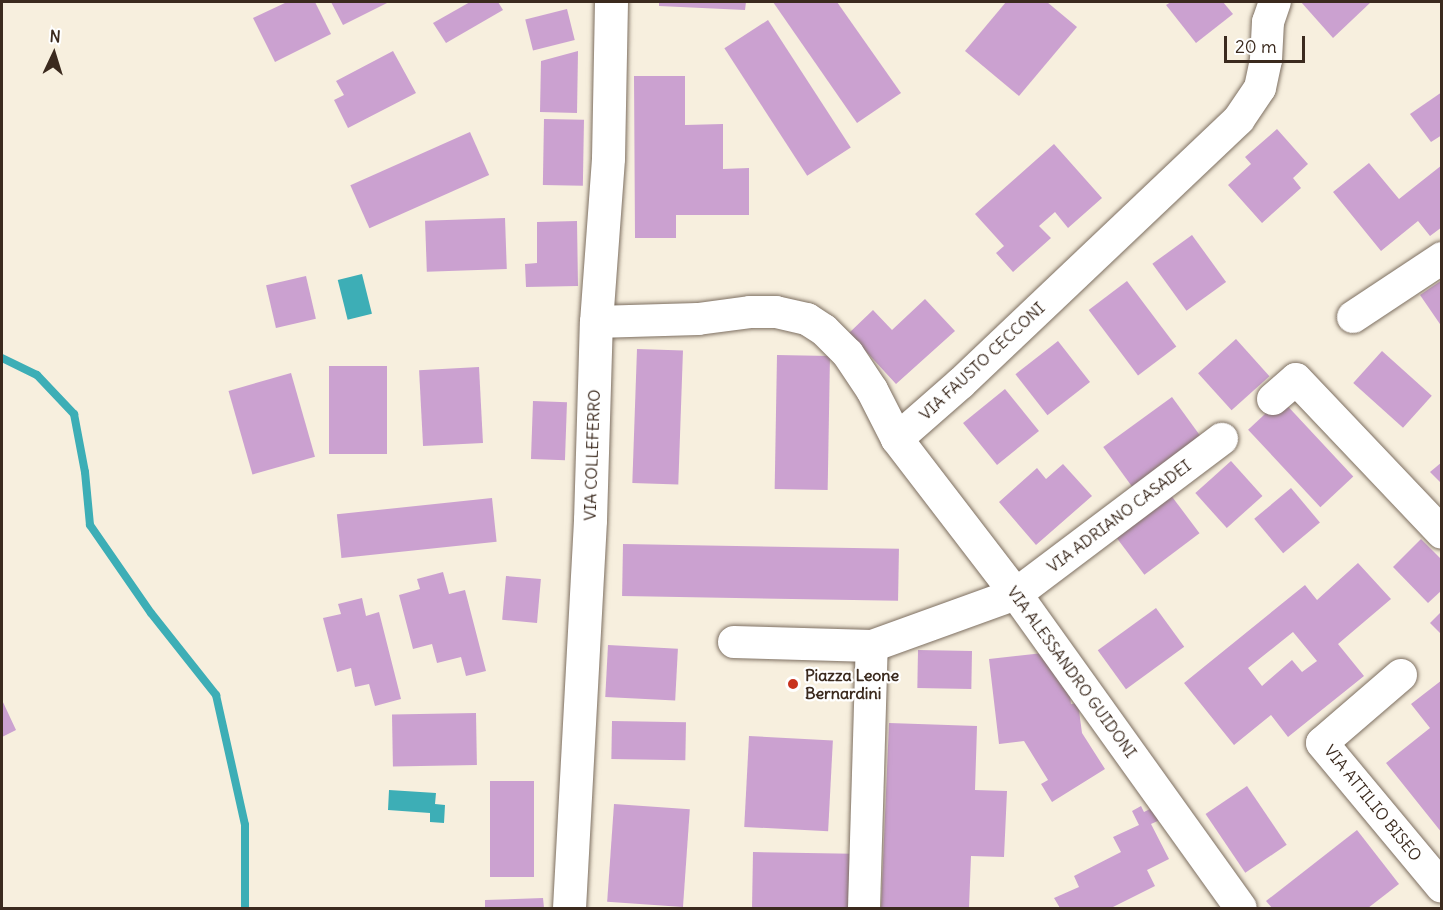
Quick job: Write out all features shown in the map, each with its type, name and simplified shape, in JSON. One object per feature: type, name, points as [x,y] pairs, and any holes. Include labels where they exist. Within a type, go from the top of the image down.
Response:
[{"type":"street","name":"VIA COLLEFERRO","points":[[569,909],[590,520],[596,322],[608,147],[611,2]]},
{"type":"street","name":"VIA FAUSTO CECCONI","points":[[897,439],[961,383],[1239,119],[1260,88],[1266,60],[1268,22],[1275,2]]},
{"type":"street","points":[[1353,317],[1442,258]]},
{"type":"street","points":[[596,322],[698,319],[766,312],[807,318],[824,330],[848,354],[872,390],[897,439]]},
{"type":"street","points":[[1273,399],[1296,379],[1442,533]]},
{"type":"street","name":"VIA ALESSANDRO GUIDONI","points":[[897,439],[1016,594],[1241,909]]},
{"type":"street","name":"VIA ADRIANO CASADEI","points":[[872,645],[1016,594],[1222,439]]},
{"type":"street","points":[[734,642],[872,645],[864,909]]},
{"type":"street","name":"VIA ATTILIO BISEO","points":[[1401,675],[1322,742],[1442,887]]},
{"type":"water","points":[[362,274],[372,314],[348,320],[338,280]]},
{"type":"water","points":[[389,790],[436,793],[435,804],[445,805],[444,823],[430,822],[430,813],[388,810]]},
{"type":"building","points":[[287,2],[315,2],[331,34],[275,62],[253,18]]},
{"type":"building","points":[[331,2],[389,2],[343,25]]},
{"type":"building","points":[[470,2],[498,2],[503,10],[446,43],[433,23]]},
{"type":"building","points":[[659,2],[746,2],[745,10],[659,6]]},
{"type":"building","points":[[773,2],[837,2],[901,93],[857,123]]},
{"type":"building","points":[[1006,2],[1047,2],[1077,27],[1019,96],[965,51]]},
{"type":"building","points":[[1171,2],[1223,2],[1233,14],[1196,43],[1166,5]]},
{"type":"building","points":[[1301,2],[1371,2],[1333,38]]},
{"type":"building","points":[[567,9],[575,40],[533,50],[525,19]]},
{"type":"building","points":[[768,20],[851,147],[807,176],[724,48]]},
{"type":"building","points":[[393,51],[416,93],[348,128],[334,100],[344,95],[336,81]]},
{"type":"building","points":[[578,51],[577,113],[540,112],[541,61]]},
{"type":"building","points":[[634,76],[685,76],[685,125],[723,124],[723,169],[749,168],[749,215],[676,215],[676,238],[635,238]]},
{"type":"building","points":[[1442,92],[1442,135],[1431,142],[1410,114]]},
{"type":"building","points":[[544,119],[584,120],[583,186],[543,185]]},
{"type":"building","points":[[1277,129],[1308,164],[1293,178],[1301,188],[1262,223],[1228,185],[1251,164],[1245,157]]},
{"type":"building","points":[[470,132],[489,175],[369,228],[350,185]]},
{"type":"building","points":[[1054,144],[1102,198],[1068,228],[1055,212],[1039,226],[1051,238],[1013,272],[996,253],[1004,246],[975,214]]},
{"type":"building","points":[[1369,163],[1399,199],[1442,165],[1442,227],[1430,236],[1418,221],[1381,251],[1333,192]]},
{"type":"building","points":[[505,218],[507,269],[427,272],[425,221]]},
{"type":"building","points":[[577,221],[578,286],[526,287],[525,264],[537,263],[537,222]]},
{"type":"building","points":[[1192,235],[1226,282],[1186,311],[1152,264]]},
{"type":"building","points":[[306,276],[316,319],[276,328],[266,285]]},
{"type":"building","points":[[1442,280],[1442,327],[1420,295]]},
{"type":"building","points":[[1127,281],[1176,346],[1138,375],[1089,310]]},
{"type":"building","points":[[925,299],[955,331],[896,384],[849,333],[873,310],[892,330]]},
{"type":"building","points":[[1236,339],[1269,376],[1232,410],[1198,373]]},
{"type":"building","points":[[1058,341],[1090,382],[1047,415],[1015,374]]},
{"type":"building","points":[[637,349],[683,351],[678,485],[632,483]]},
{"type":"building","points":[[1382,351],[1432,396],[1403,428],[1353,383]]},
{"type":"building","points":[[777,355],[830,356],[828,490],[775,489]]},
{"type":"building","points":[[329,366],[387,366],[387,454],[329,454]]},
{"type":"building","points":[[479,367],[483,443],[423,446],[419,370]]},
{"type":"building","points":[[291,373],[315,457],[252,475],[229,391]]},
{"type":"building","points":[[1005,389],[1039,431],[997,465],[963,423]]},
{"type":"building","points":[[1172,397],[1202,438],[1133,488],[1103,447]]},
{"type":"building","points":[[1281,399],[1353,477],[1320,507],[1248,430]]},
{"type":"building","points":[[533,401],[567,402],[565,460],[531,459]]},
{"type":"building","points":[[1231,461],[1262,496],[1227,528],[1195,493]]},
{"type":"building","points":[[1442,462],[1442,484],[1430,472]]},
{"type":"building","points":[[1063,464],[1092,496],[1036,545],[999,502],[1037,468],[1046,479]]},
{"type":"building","points":[[1291,488],[1320,522],[1283,553],[1254,519]]},
{"type":"building","points":[[1170,494],[1199,533],[1144,575],[1115,536]]},
{"type":"building","points":[[492,498],[497,542],[341,558],[337,514]]},
{"type":"building","points":[[1421,539],[1442,560],[1442,590],[1428,603],[1393,567]]},
{"type":"building","points":[[623,544],[899,549],[898,601],[622,596]]},
{"type":"building","points":[[1358,563],[1391,599],[1338,644],[1364,676],[1288,737],[1271,715],[1234,745],[1184,683],[1305,585],[1317,600]],"holes":[[[1293,632],[1317,661],[1302,672],[1292,660],[1262,686],[1248,668]]]},
{"type":"building","points":[[443,572],[449,594],[465,590],[486,671],[466,676],[461,657],[437,663],[432,644],[413,649],[399,595],[420,589],[417,579]]},
{"type":"building","points":[[506,576],[541,579],[537,623],[502,620]]},
{"type":"building","points":[[362,598],[366,616],[379,612],[401,699],[375,706],[369,684],[355,687],[351,668],[337,672],[323,618],[341,614],[338,604]]},
{"type":"building","points":[[1156,608],[1184,647],[1126,689],[1098,650]]},
{"type":"building","points":[[1442,611],[1442,635],[1430,623]]},
{"type":"building","points":[[608,645],[678,649],[675,701],[605,697]]},
{"type":"building","points":[[918,650],[972,651],[971,689],[917,688]]},
{"type":"building","points":[[1052,652],[1060,665],[1062,687],[1069,687],[1071,704],[1078,703],[1082,733],[1105,769],[1052,802],[1041,784],[1048,780],[1024,741],[999,744],[989,659]]},
{"type":"building","points":[[1442,680],[1442,833],[1386,763],[1430,728],[1411,704]]},
{"type":"building","points":[[2,700],[16,730],[2,737]]},
{"type":"building","points":[[476,713],[477,765],[393,766],[392,714]]},
{"type":"building","points":[[612,721],[686,722],[685,760],[611,759]]},
{"type":"building","points":[[889,723],[977,726],[975,790],[1007,791],[1004,857],[971,856],[969,908],[881,908]]},
{"type":"building","points":[[749,736],[833,740],[828,831],[744,827]]},
{"type":"building","points":[[490,781],[534,781],[534,877],[490,877]]},
{"type":"building","points":[[1247,786],[1287,845],[1245,873],[1206,814]]},
{"type":"building","points":[[614,804],[690,809],[683,907],[607,902]]},
{"type":"building","points":[[1141,806],[1144,812],[1156,806],[1162,819],[1151,824],[1169,859],[1147,870],[1155,886],[1111,908],[1060,908],[1054,898],[1079,887],[1074,876],[1121,852],[1113,837],[1139,825],[1132,811]]},
{"type":"building","points":[[1357,830],[1399,884],[1368,908],[1272,908],[1266,901]]},
{"type":"building","points":[[753,852],[852,854],[851,908],[752,908]]},
{"type":"building","points":[[543,898],[544,908],[485,908],[485,900]]},
{"type":"waterway","points":[[2,358],[37,375],[74,414],[85,472],[90,525],[151,613],[216,695],[245,825],[245,908]]},
{"type":"place","name":"Piazza Leone Bernardini","points":[[793,684]]}]
